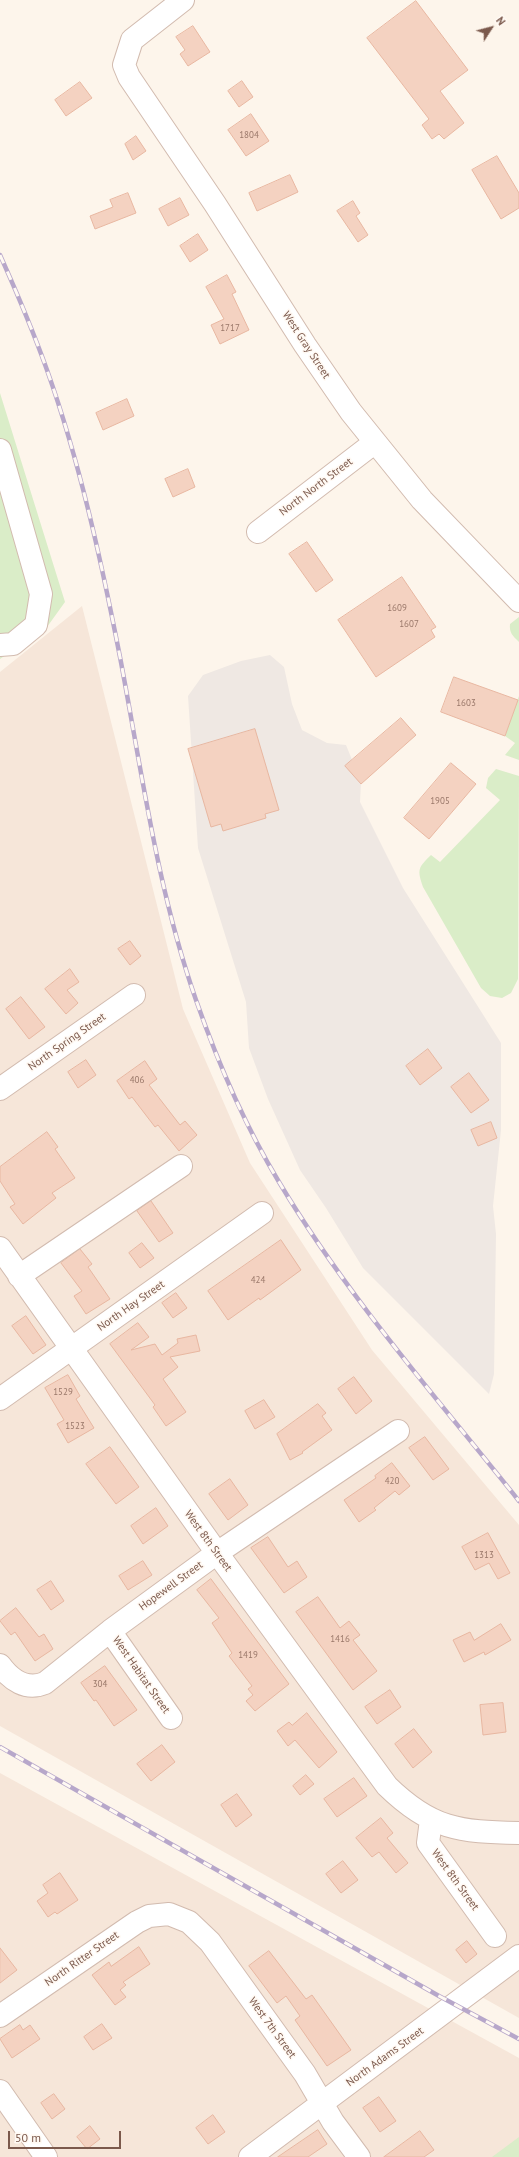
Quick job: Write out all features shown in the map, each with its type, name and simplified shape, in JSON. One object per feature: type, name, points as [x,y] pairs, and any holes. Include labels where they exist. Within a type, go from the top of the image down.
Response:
[{"type":"street","name":"West Gray Street","points":[[183,0],[132,40],[124,65],[129,77],[215,204],[305,345],[374,443],[441,521],[519,601]]},
{"type":"street","name":"North North Street","points":[[258,532],[374,443]]},
{"type":"street","points":[[0,450],[41,594],[36,624],[13,644],[0,645]]},
{"type":"street","name":"North Spring Street","points":[[0,1089],[134,995]]},
{"type":"street","points":[[19,1276],[181,1166]]},
{"type":"street","name":"North Hay Street","points":[[0,1399],[262,1213]]},
{"type":"street","name":"West 8th Street","points":[[0,1248],[217,1553],[387,1786],[412,1808],[431,1820],[468,1830],[519,1832]]},
{"type":"street","name":"Hopewell Street","points":[[0,1665],[10,1677],[26,1686],[32,1687],[45,1683],[110,1631],[217,1553],[398,1431]]},
{"type":"street","name":"West Habitat Street","points":[[110,1631],[171,1718]]},
{"type":"street","name":"West 8th Street","points":[[431,1820],[428,1843],[495,1936]]},
{"type":"street","name":"North Ritter Street","points":[[0,2016],[124,1929],[149,1916],[169,1914]]},
{"type":"street","name":"West 7th Street","points":[[169,1914],[189,1922],[210,1942],[304,2074],[322,2104],[359,2157]]},
{"type":"street","name":"North Adams Street","points":[[250,2157],[519,1956]]},
{"type":"street","points":[[0,2091],[46,2157]]},
{"type":"shaded area","points":[[82,606],[183,1009],[250,1163],[372,1350],[519,1525],[519,2018],[0,1726],[0,672]]},
{"type":"shaded area","points":[[270,655],[284,667],[292,704],[302,730],[327,743],[346,745],[361,782],[360,802],[403,888],[501,1043],[501,1130],[493,1206],[496,1234],[494,1374],[489,1394],[363,1268],[326,1208],[300,1170],[268,1099],[249,1048],[246,1002],[198,848],[188,696],[203,675],[241,661]]},
{"type":"shaded area","points":[[0,1773],[519,2058],[519,2157],[0,2157]]},
{"type":"green space","points":[[0,393],[65,602],[47,627],[0,659]]},
{"type":"green space","points":[[519,617],[519,642],[510,630],[510,624]]},
{"type":"green space","points":[[519,696],[519,760],[505,755],[515,743],[505,736]]},
{"type":"green space","points":[[496,769],[519,776],[518,979],[511,993],[502,998],[490,996],[481,988],[423,887],[419,872],[423,863],[431,855],[440,862],[500,800],[486,788],[488,778]]},
{"type":"green space","points":[[519,2137],[519,2157],[492,2157]]},
{"type":"building","points":[[416,1],[468,70],[440,91],[464,123],[444,139],[439,134],[432,139],[422,125],[429,119],[367,38]]},
{"type":"building","points":[[193,26],[210,52],[188,66],[180,54],[185,50],[176,37]]},
{"type":"building","points":[[242,81],[253,97],[239,107],[228,91]]},
{"type":"building","points":[[80,82],[92,98],[66,116],[55,100]]},
{"type":"building","points":[[251,114],[269,141],[246,156],[228,130]]},
{"type":"building","points":[[136,136],[146,151],[133,160],[125,144]]},
{"type":"building","points":[[497,156],[519,193],[519,208],[501,219],[472,170]]},
{"type":"building","points":[[290,175],[298,192],[257,211],[249,193]]},
{"type":"building","points":[[128,193],[136,213],[95,229],[90,216],[113,207],[110,200]]},
{"type":"building","points":[[180,198],[189,215],[168,226],[159,209]]},
{"type":"building","points":[[353,201],[360,213],[356,216],[368,235],[358,242],[337,211]]},
{"type":"building","points":[[198,234],[208,250],[190,262],[180,246]]},
{"type":"building","points":[[227,275],[236,292],[232,294],[249,330],[220,344],[211,325],[224,319],[206,287]]},
{"type":"building","points":[[127,399],[134,416],[103,430],[96,413]]},
{"type":"building","points":[[188,469],[195,487],[173,497],[165,479]]},
{"type":"building","points":[[307,542],[333,580],[316,592],[289,554]]},
{"type":"building","points":[[402,577],[436,627],[431,630],[435,637],[376,677],[338,620]]},
{"type":"building","points":[[454,677],[518,700],[505,736],[441,712]]},
{"type":"building","points":[[401,718],[416,735],[361,784],[345,766]]},
{"type":"building","points":[[255,729],[279,810],[265,814],[266,818],[223,831],[221,824],[211,827],[188,749]]},
{"type":"building","points":[[451,763],[476,784],[429,839],[404,818]]},
{"type":"building","points":[[130,941],[141,956],[130,965],[118,949]]},
{"type":"building","points":[[70,969],[79,982],[67,990],[78,1003],[66,1014],[45,989]]},
{"type":"building","points":[[21,997],[45,1027],[29,1039],[6,1009]]},
{"type":"building","points":[[428,1049],[442,1068],[420,1085],[406,1066]]},
{"type":"building","points":[[86,1060],[96,1075],[78,1088],[68,1072]]},
{"type":"building","points":[[145,1061],[157,1079],[149,1085],[180,1125],[185,1121],[197,1135],[179,1151],[158,1125],[155,1127],[132,1097],[129,1099],[117,1081]]},
{"type":"building","points":[[469,1073],[489,1100],[471,1113],[451,1087]]},
{"type":"building","points":[[491,1122],[497,1138],[478,1146],[471,1130]]},
{"type":"building","points":[[47,1132],[58,1147],[55,1149],[75,1178],[52,1193],[56,1198],[23,1224],[10,1207],[15,1204],[0,1181],[0,1167]]},
{"type":"building","points":[[151,1201],[173,1233],[159,1242],[137,1211]]},
{"type":"building","points":[[281,1240],[301,1270],[260,1300],[259,1298],[228,1320],[208,1291]]},
{"type":"building","points":[[142,1243],[154,1258],[140,1268],[129,1253]]},
{"type":"building","points":[[80,1249],[92,1264],[88,1267],[110,1299],[86,1314],[74,1296],[82,1291],[61,1263]]},
{"type":"building","points":[[176,1293],[187,1308],[173,1318],[162,1303]]},
{"type":"building","points":[[26,1316],[46,1345],[33,1354],[12,1326]]},
{"type":"building","points":[[138,1323],[149,1337],[131,1350],[155,1344],[162,1355],[178,1343],[177,1339],[196,1335],[200,1351],[170,1357],[178,1367],[163,1379],[186,1412],[166,1426],[153,1407],[155,1405],[110,1344]]},
{"type":"building","points":[[68,1375],[80,1396],[76,1399],[94,1428],[68,1443],[57,1424],[64,1420],[45,1388]]},
{"type":"building","points":[[354,1377],[372,1401],[356,1414],[338,1389]]},
{"type":"building","points":[[264,1400],[275,1417],[255,1429],[245,1411]]},
{"type":"building","points":[[318,1404],[326,1413],[322,1416],[332,1430],[302,1452],[303,1453],[290,1460],[277,1434]]},
{"type":"building","points":[[425,1437],[449,1469],[433,1480],[409,1448]]},
{"type":"building","points":[[110,1447],[139,1487],[116,1504],[86,1464]]},
{"type":"building","points":[[392,1463],[410,1486],[399,1495],[395,1491],[374,1508],[376,1510],[359,1522],[344,1500],[376,1478],[375,1476]]},
{"type":"building","points":[[230,1479],[248,1505],[228,1520],[209,1494]]},
{"type":"building","points":[[156,1508],[168,1526],[143,1544],[131,1526]]},
{"type":"building","points":[[488,1533],[510,1573],[498,1579],[489,1563],[475,1570],[462,1547]]},
{"type":"building","points":[[268,1537],[288,1567],[297,1561],[307,1577],[284,1593],[251,1548]]},
{"type":"building","points":[[143,1561],[152,1575],[128,1590],[119,1576]]},
{"type":"building","points":[[211,1579],[289,1684],[255,1711],[246,1701],[253,1695],[248,1689],[252,1686],[229,1656],[232,1653],[212,1623],[219,1618],[197,1590]]},
{"type":"building","points":[[51,1581],[64,1601],[51,1610],[37,1590]]},
{"type":"building","points":[[318,1597],[340,1628],[349,1621],[360,1635],[353,1640],[377,1671],[353,1690],[296,1612]]},
{"type":"building","points":[[16,1608],[39,1637],[44,1634],[53,1649],[35,1661],[15,1632],[11,1635],[0,1621]]},
{"type":"building","points":[[501,1624],[511,1640],[485,1655],[484,1652],[464,1662],[453,1640],[470,1632],[474,1640]]},
{"type":"building","points":[[105,1666],[137,1710],[114,1726],[96,1700],[94,1701],[81,1683]]},
{"type":"building","points":[[390,1690],[401,1707],[377,1724],[365,1707]]},
{"type":"building","points":[[503,1703],[506,1732],[483,1735],[480,1705]]},
{"type":"building","points":[[307,1713],[337,1752],[319,1768],[295,1740],[288,1746],[277,1731],[289,1722],[292,1725]]},
{"type":"building","points":[[414,1729],[432,1752],[413,1768],[395,1744]]},
{"type":"building","points":[[162,1745],[175,1762],[151,1781],[137,1764]]},
{"type":"building","points":[[306,1775],[314,1784],[300,1795],[293,1786]]},
{"type":"building","points":[[354,1778],[367,1796],[337,1817],[324,1799]]},
{"type":"building","points":[[237,1794],[252,1815],[236,1827],[221,1805]]},
{"type":"building","points":[[381,1818],[393,1833],[387,1838],[408,1863],[396,1873],[379,1852],[372,1857],[356,1838]]},
{"type":"building","points":[[343,1861],[358,1880],[341,1893],[326,1874]]},
{"type":"building","points":[[60,1873],[78,1900],[57,1914],[55,1912],[48,1917],[37,1901],[48,1893],[43,1885]]},
{"type":"building","points":[[467,1941],[477,1954],[466,1963],[456,1950]]},
{"type":"building","points":[[139,1947],[150,1964],[123,1982],[126,1985],[120,1990],[126,1997],[115,2005],[92,1975],[109,1962],[111,1966]]},
{"type":"building","points":[[0,1948],[17,1970],[0,1983]]},
{"type":"building","points":[[269,1951],[306,1999],[312,1995],[351,2050],[327,2066],[295,2020],[300,2016],[286,1996],[277,2003],[249,1966]]},
{"type":"building","points":[[102,2024],[112,2038],[93,2050],[84,2037]]},
{"type":"building","points":[[20,2025],[23,2030],[30,2025],[40,2039],[12,2058],[0,2039]]},
{"type":"building","points":[[54,2094],[65,2109],[52,2119],[41,2103]]},
{"type":"building","points":[[379,2097],[396,2121],[380,2132],[363,2108]]},
{"type":"building","points":[[213,2115],[225,2132],[208,2144],[196,2128]]},
{"type":"building","points":[[90,2126],[100,2139],[87,2149],[77,2137]]},
{"type":"building","points":[[318,2130],[327,2144],[308,2157],[278,2157]]},
{"type":"building","points":[[420,2131],[434,2150],[424,2157],[384,2157]]},
{"type":"railway","points":[[0,255],[25,312],[47,370],[80,476],[113,621],[152,830],[171,916],[182,958],[213,1047],[254,1138],[305,1224],[363,1306],[393,1345],[519,1501]]},
{"type":"railway","points":[[0,1747],[439,1996],[519,2039]]}]
